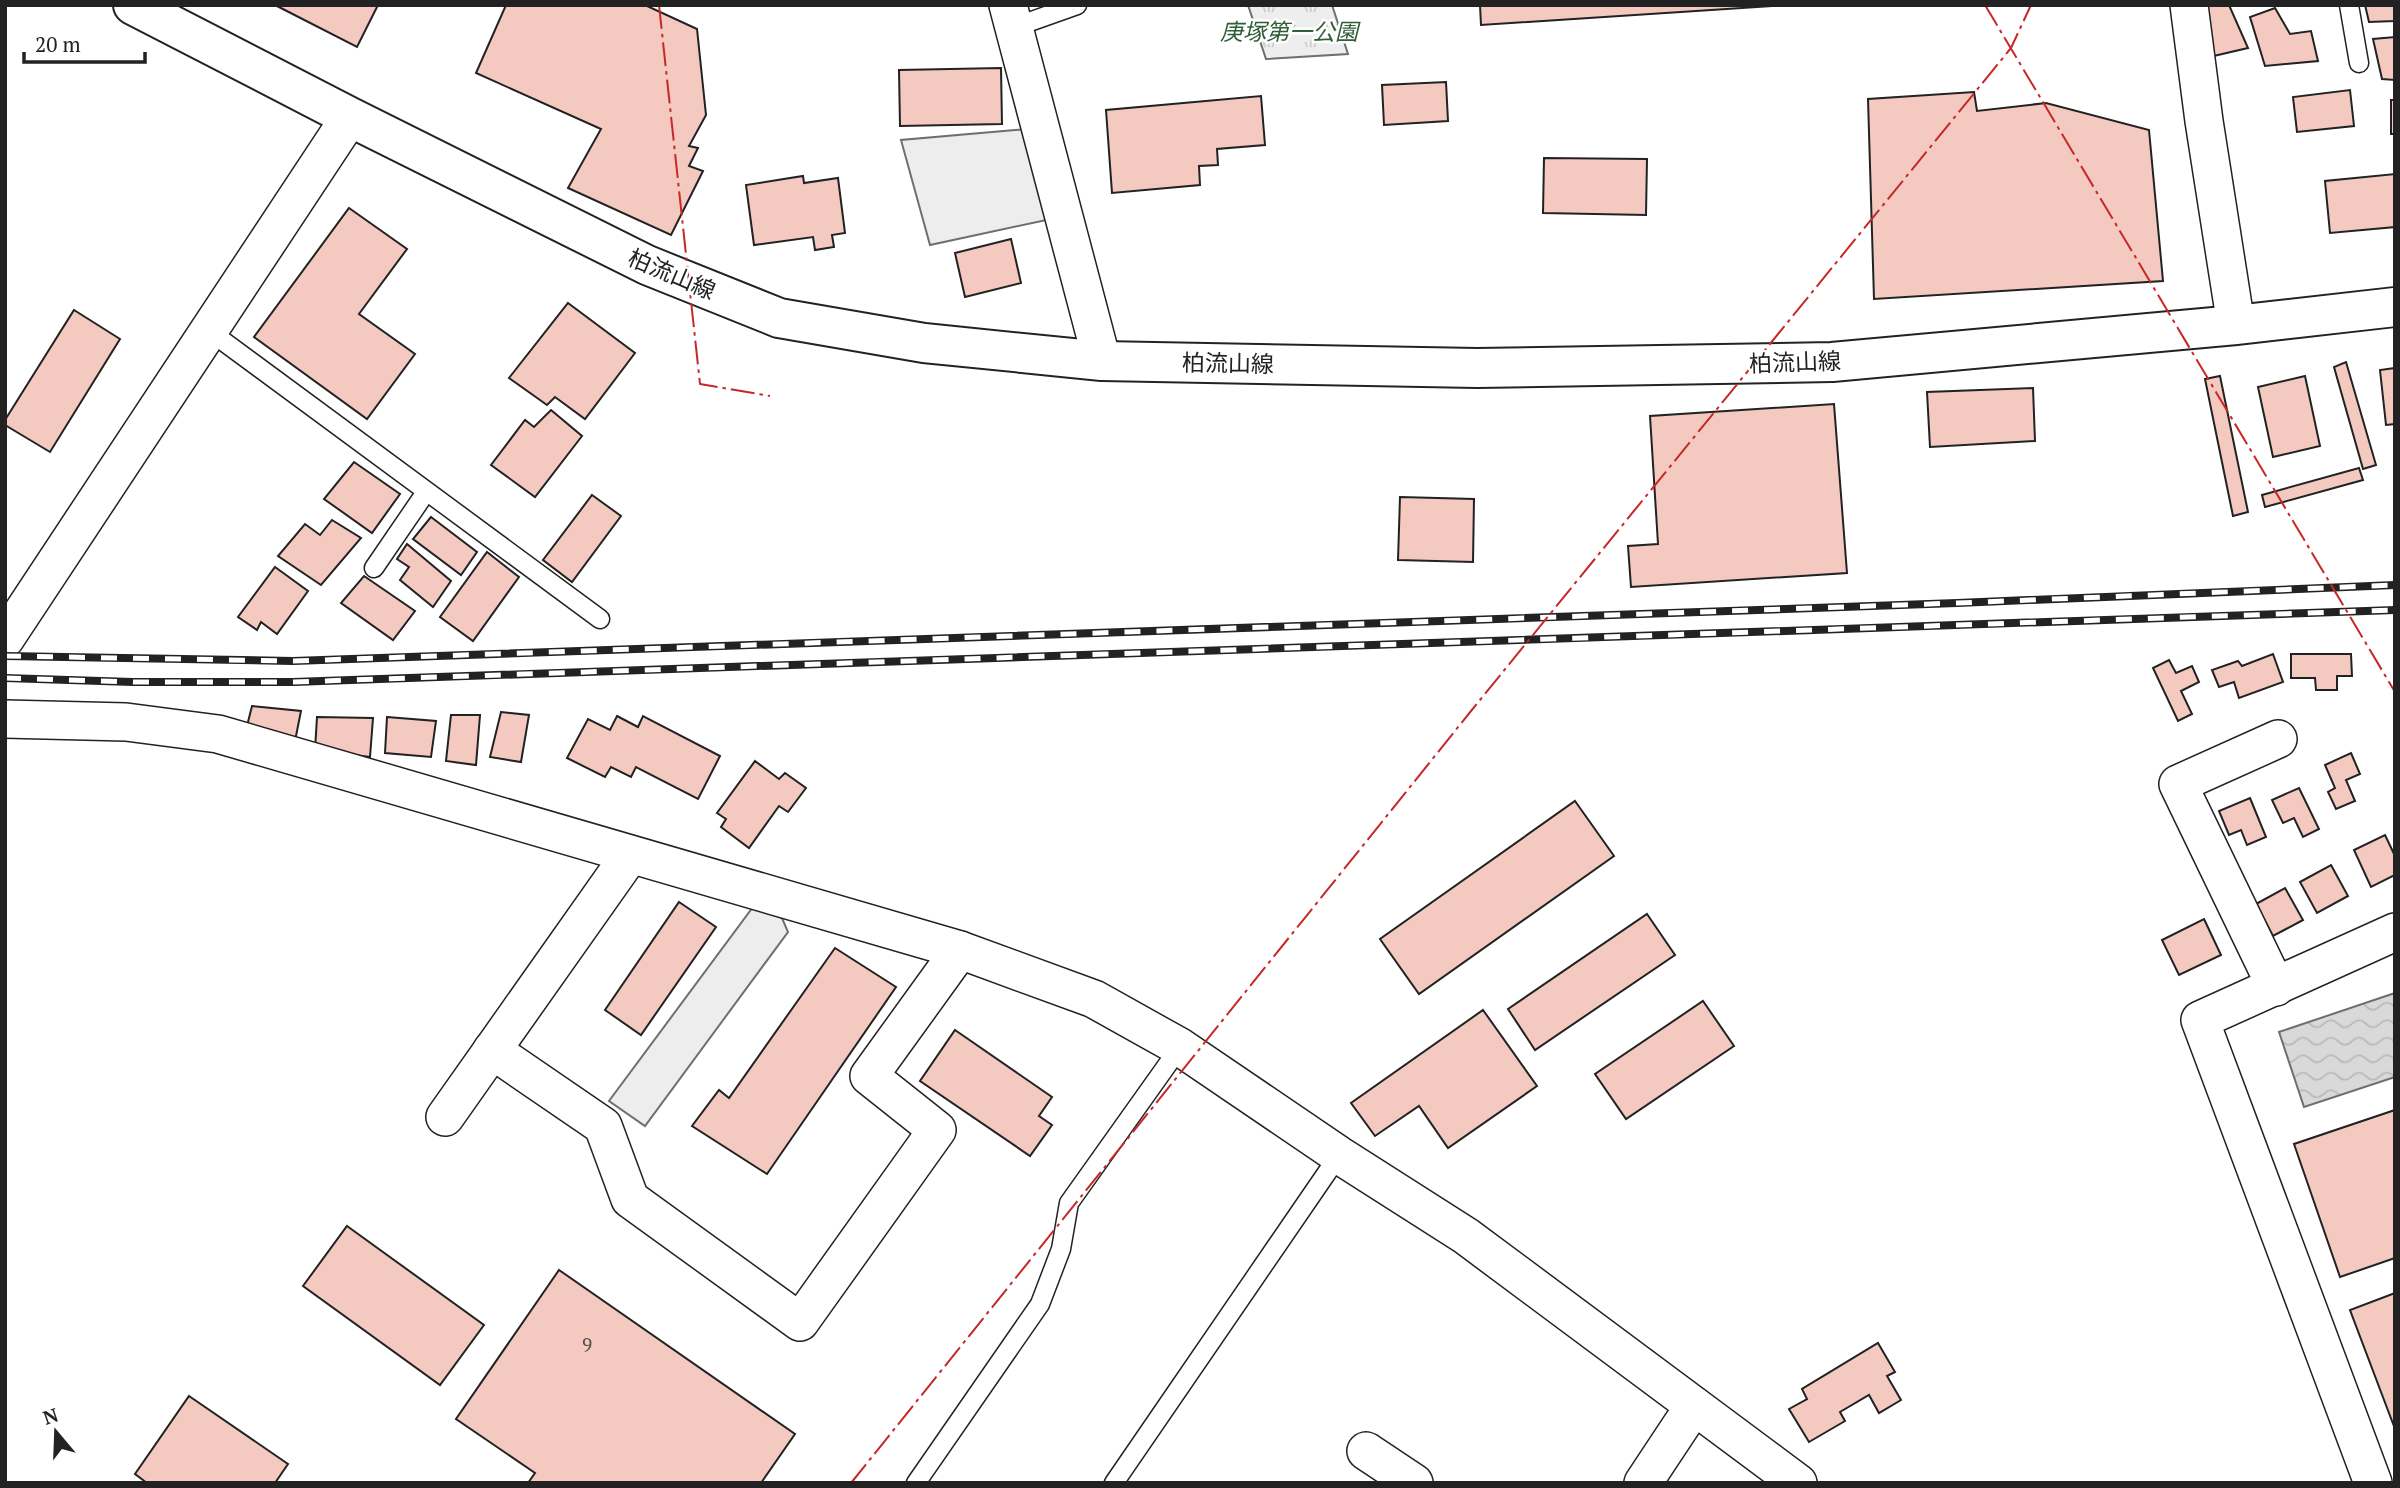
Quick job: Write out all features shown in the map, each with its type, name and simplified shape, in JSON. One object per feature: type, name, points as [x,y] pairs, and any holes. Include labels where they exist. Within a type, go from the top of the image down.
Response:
[{"type":"main road","name":"柏流山線","points":[[133,5],[647,265],[779,318],[924,343],[1102,361],[1477,368],[1832,362],[2236,325],[2395,307]]},
{"type":"street","points":[[2189,5],[2236,325]]},
{"type":"street","points":[[1011,16],[1102,361]]},
{"type":"street","points":[[5,639],[350,117]]},
{"type":"street","points":[[5,719],[126,722],[218,734],[960,950],[1094,999],[1180,1047],[1339,1155],[1466,1236],[1798,1483]]},
{"type":"street","points":[[2276,987],[2178,784],[2277,739]]},
{"type":"street","points":[[445,1117],[630,855]]},
{"type":"street","points":[[2373,1483],[2200,1020],[2395,932]]},
{"type":"street","points":[[492,1050],[603,1126],[630,1199],[800,1322],[937,1130],[869,1076],[960,950]]},
{"type":"street","points":[[1643,1483],[1694,1406]]},
{"type":"street","points":[[1366,1451],[1414,1483]]},
{"type":"lane","points":[[1011,16],[1077,5]]},
{"type":"lane","points":[[2349,5],[2359,63]]},
{"type":"lane","points":[[208,330],[600,619]]},
{"type":"lane","points":[[374,568],[426,492]]},
{"type":"lane","points":[[916,1483],[1040,1304],[1061,1249],[1069,1203],[1180,1047]]},
{"type":"lane","points":[[1114,1483],[1339,1155]]},
{"type":"green space","name":"庚塚第一公園","points":[[1248,5],[1332,5],[1348,54],[1266,59]]},
{"type":"shaded area","points":[[1028,129],[1051,219],[930,245],[901,140]]},
{"type":"shaded area","points":[[753,907],[782,918],[788,932],[645,1126],[609,1101]]},
{"type":"water","points":[[2395,993],[2395,1077],[2304,1107],[2279,1032]]},
{"type":"building","points":[[275,5],[378,5],[357,47]]},
{"type":"building","points":[[506,5],[645,5],[697,29],[706,115],[689,146],[698,148],[689,166],[703,171],[671,235],[568,188],[601,129],[476,73]]},
{"type":"building","points":[[1480,5],[1786,5],[1481,25]]},
{"type":"building","points":[[2196,5],[2229,5],[2248,48],[2205,58]]},
{"type":"building","points":[[2365,5],[2395,5],[2395,21],[2369,22]]},
{"type":"building","points":[[2275,8],[2290,34],[2311,31],[2318,61],[2265,66],[2250,17]]},
{"type":"building","points":[[2395,37],[2395,80],[2382,79],[2373,39]]},
{"type":"building","points":[[1001,68],[1002,124],[900,126],[899,70]]},
{"type":"building","points":[[1446,82],[1448,121],[1384,125],[1382,85]]},
{"type":"building","points":[[2350,90],[2354,126],[2297,132],[2293,97]]},
{"type":"building","points":[[1974,92],[1977,111],[2046,103],[2149,130],[2163,281],[1874,299],[1868,99]]},
{"type":"building","points":[[1261,96],[1265,145],[1217,149],[1218,165],[1199,166],[1200,185],[1112,193],[1106,110]]},
{"type":"building","points":[[2391,100],[2395,100],[2395,134],[2391,134]]},
{"type":"building","points":[[1544,158],[1647,159],[1646,215],[1543,213]]},
{"type":"building","points":[[2395,174],[2395,227],[2330,233],[2325,181]]},
{"type":"building","points":[[803,176],[804,183],[838,178],[845,233],[832,235],[834,247],[815,250],[813,237],[754,245],[746,185]]},
{"type":"building","points":[[349,208],[407,249],[359,314],[415,354],[367,419],[254,337]]},
{"type":"building","points":[[1011,239],[1021,283],[965,297],[955,253]]},
{"type":"building","points":[[568,303],[635,353],[585,419],[555,397],[547,405],[509,378]]},
{"type":"building","points":[[74,310],[120,339],[50,452],[5,425],[5,420]]},
{"type":"building","points":[[2346,362],[2376,465],[2363,469],[2334,367]]},
{"type":"building","points":[[2395,368],[2395,424],[2386,425],[2380,370]]},
{"type":"building","points":[[2220,376],[2248,512],[2233,516],[2205,379]]},
{"type":"building","points":[[2305,376],[2320,446],[2273,457],[2258,387]]},
{"type":"building","points":[[2033,388],[2035,441],[1930,447],[1927,392]]},
{"type":"building","points":[[1834,404],[1847,573],[1631,587],[1628,546],[1658,544],[1650,416]]},
{"type":"building","points":[[551,410],[582,436],[535,497],[491,465],[525,420],[534,427]]},
{"type":"building","points":[[354,462],[400,494],[372,533],[324,499]]},
{"type":"building","points":[[2359,468],[2363,480],[2265,507],[2262,495]]},
{"type":"building","points":[[592,495],[621,516],[572,582],[543,560]]},
{"type":"building","points":[[1400,497],[1474,499],[1473,562],[1398,560]]},
{"type":"building","points":[[431,517],[477,552],[461,575],[413,539]]},
{"type":"building","points":[[332,520],[361,538],[321,585],[278,556],[305,524],[320,535]]},
{"type":"building","points":[[407,544],[451,581],[433,607],[400,580],[409,567],[397,559]]},
{"type":"building","points":[[487,552],[519,577],[473,641],[440,617]]},
{"type":"building","points":[[275,567],[308,591],[277,634],[261,622],[257,630],[238,617]]},
{"type":"building","points":[[364,576],[415,611],[393,640],[341,603]]},
{"type":"building","points":[[2273,654],[2283,682],[2239,698],[2234,682],[2219,687],[2212,670],[2238,661],[2242,666]]},
{"type":"building","points":[[2291,654],[2351,654],[2352,676],[2337,676],[2337,690],[2316,690],[2315,678],[2291,678]]},
{"type":"building","points":[[2169,660],[2176,673],[2192,666],[2199,682],[2181,691],[2192,714],[2178,721],[2153,668]]},
{"type":"building","points":[[252,706],[301,711],[295,741],[246,730]]},
{"type":"building","points":[[501,712],[529,715],[521,762],[490,757]]},
{"type":"building","points":[[451,715],[480,715],[476,765],[446,761]]},
{"type":"building","points":[[617,716],[638,727],[643,716],[720,756],[698,799],[636,767],[631,777],[611,767],[605,777],[567,758],[588,719],[610,730]]},
{"type":"building","points":[[317,717],[373,718],[370,757],[315,750]]},
{"type":"building","points":[[387,717],[436,721],[431,757],[385,753]]},
{"type":"building","points":[[2351,753],[2360,774],[2346,780],[2355,801],[2336,809],[2328,792],[2335,788],[2325,765]]},
{"type":"building","points":[[755,761],[779,779],[785,773],[806,788],[788,812],[779,806],[749,848],[721,827],[726,819],[717,813]]},
{"type":"building","points":[[2299,788],[2319,829],[2303,837],[2294,818],[2283,823],[2272,800]]},
{"type":"building","points":[[2250,798],[2266,837],[2247,845],[2241,830],[2229,835],[2219,811]]},
{"type":"building","points":[[1575,801],[1614,856],[1419,994],[1380,939]]},
{"type":"building","points":[[2385,835],[2395,856],[2395,875],[2371,887],[2354,850]]},
{"type":"building","points":[[2331,865],[2348,896],[2317,913],[2300,882]]},
{"type":"building","points":[[2285,888],[2303,920],[2273,936],[2256,904]]},
{"type":"building","points":[[679,902],[716,927],[641,1035],[605,1010]]},
{"type":"building","points":[[1647,914],[1675,955],[1535,1050],[1508,1009]]},
{"type":"building","points":[[2204,919],[2221,955],[2179,975],[2162,940]]},
{"type":"building","points":[[835,948],[896,987],[767,1174],[692,1126],[719,1090],[729,1098]]},
{"type":"building","points":[[1703,1001],[1734,1046],[1626,1119],[1595,1074]]},
{"type":"building","points":[[1483,1010],[1537,1086],[1448,1148],[1419,1106],[1375,1136],[1351,1103]]},
{"type":"building","points":[[955,1030],[1052,1097],[1039,1116],[1052,1125],[1030,1156],[920,1081]]},
{"type":"building","points":[[2395,1110],[2395,1258],[2340,1277],[2294,1144]]},
{"type":"building","points":[[347,1226],[484,1325],[440,1385],[303,1286]]},
{"type":"building","points":[[559,1270],[795,1434],[761,1483],[528,1483],[535,1473],[456,1419]]},
{"type":"building","points":[[2395,1293],[2395,1429],[2350,1310]]},
{"type":"building","points":[[1878,1343],[1895,1372],[1887,1376],[1901,1400],[1879,1413],[1869,1395],[1840,1412],[1845,1421],[1809,1442],[1789,1409],[1807,1399],[1802,1389]]},
{"type":"building","points":[[189,1396],[288,1464],[275,1483],[147,1483],[135,1474]]},
{"type":"railway","points":[[5,656],[293,661],[1957,603],[2395,585]]},
{"type":"railway","points":[[5,678],[133,682],[293,682],[2395,610]]},
{"type":"power","points":[[659,5],[700,384],[770,396]]},
{"type":"power","points":[[1985,5],[2395,692]]},
{"type":"power","points":[[851,1483],[1471,711],[2011,48],[2031,5]]}]
